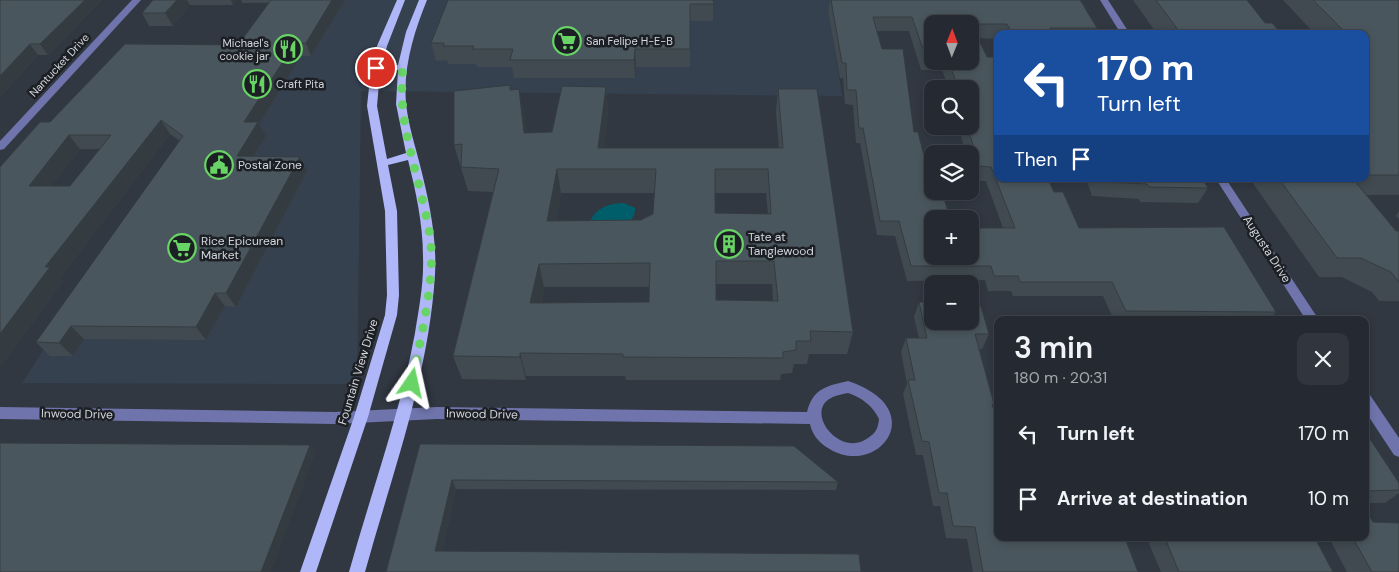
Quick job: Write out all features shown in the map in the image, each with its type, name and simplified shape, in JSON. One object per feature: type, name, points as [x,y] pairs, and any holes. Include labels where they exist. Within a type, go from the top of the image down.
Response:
[{"type":"main road","name":"Fountain View Drive","points":[[308,572],[361,417],[386,336],[393,295],[391,211],[384,163],[377,139],[372,106],[376,68],[389,24],[401,0]]},
{"type":"main road","points":[[357,572],[412,383],[426,311],[430,237],[403,117],[400,89],[409,34],[423,0]]},
{"type":"main road","points":[[376,68],[403,67]]},
{"type":"main road","points":[[384,163],[412,156]]},
{"type":"street","name":"Nantucket Drive","points":[[0,147],[137,0]]},
{"type":"street","points":[[1104,0],[1123,30]]},
{"type":"street","name":"Augusta Drive","points":[[1223,182],[1310,316]]},
{"type":"street","points":[[836,388],[848,388],[860,390],[874,400],[884,413],[886,424],[883,434],[877,442],[868,448],[856,450],[833,444],[823,437],[813,418],[814,408],[822,396],[836,388]]},
{"type":"street","points":[[1369,405],[1399,450]]},
{"type":"street","name":"Inwood Drive","points":[[0,413],[361,417],[437,413],[813,418]]},
{"type":"shaded area","points":[[277,0],[1081,0],[1087,9],[828,8],[842,96],[361,91],[357,384],[22,383],[214,87]]},
{"type":"water","points":[[624,203],[635,208],[634,215],[625,223],[610,225],[590,222],[595,213],[604,207]]},
{"type":"building","points":[[0,0],[85,0],[40,44],[30,44],[0,76]]},
{"type":"building","points":[[153,0],[177,0],[165,13],[142,13]]},
{"type":"building","points":[[271,0],[332,0],[306,43],[295,43],[244,122],[258,122],[237,156],[300,157],[226,293],[215,293],[196,327],[71,326],[59,343],[36,342],[183,136],[161,120],[45,267],[50,267],[0,334],[0,167],[40,122],[50,122],[125,44],[238,45]],"holes":[[[69,135],[111,135],[70,186],[29,186]]]},
{"type":"building","name":"San Felipe H-E-B","points":[[448,0],[713,0],[714,4],[690,4],[690,49],[635,49],[634,60],[510,60],[513,49],[472,49],[474,46],[443,46],[444,43],[431,43]]},
{"type":"building","points":[[831,0],[1080,0],[1097,28],[1010,30],[1007,24],[979,24],[979,15],[924,15],[924,52],[912,17],[873,17],[882,49],[903,49],[914,132],[918,132],[924,156],[924,200],[945,200],[947,210],[924,210],[924,265],[979,265],[979,228],[1015,228],[997,182],[1049,182],[1054,192],[1063,192],[1079,228],[1224,227],[1276,312],[1126,311],[1112,282],[1020,282],[1018,276],[994,276],[991,266],[911,266],[899,221],[880,221],[863,128],[859,128],[856,90],[847,90],[846,63],[842,63]]},
{"type":"building","points":[[1156,0],[1247,0],[1265,23],[1272,23],[1278,30],[1178,30]]},
{"type":"building","points":[[1313,0],[1399,0],[1399,175],[1369,175],[1369,30],[1343,30]]},
{"type":"building","points":[[979,40],[987,57],[994,57],[994,175],[991,167],[980,166],[979,145],[973,145],[970,135],[979,135],[979,80],[955,80],[952,70],[979,70]]},
{"type":"building","name":"Tate at Tanglewood","points":[[510,85],[510,90],[519,89],[524,133],[552,132],[562,86],[606,87],[598,148],[783,148],[778,89],[817,89],[853,332],[810,331],[811,341],[796,341],[796,350],[783,352],[783,358],[623,357],[623,354],[520,353],[520,357],[453,356],[499,169],[461,167],[462,144],[454,145],[454,91]],"holes":[[[557,169],[656,169],[653,214],[641,220],[547,221]],[[715,169],[768,169],[771,214],[715,213]],[[716,261],[774,261],[778,301],[716,300]],[[650,263],[649,302],[530,303],[539,264]]]},
{"type":"building","points":[[1100,182],[1204,182],[1208,188],[1149,187],[1147,184]]},
{"type":"building","points":[[1281,182],[1355,182],[1396,231],[1399,231],[1399,282],[1391,272],[1361,258],[1337,258]]},
{"type":"building","points":[[919,302],[924,302],[924,324]]},
{"type":"building","points":[[980,303],[989,334],[975,334],[994,404],[992,404],[994,411],[994,541],[1126,541],[1138,572],[983,572],[975,527],[953,526],[947,493],[939,493],[929,442],[922,441],[908,380],[915,380],[906,338],[927,338],[925,330],[979,330]]},
{"type":"building","points":[[1369,438],[1399,483],[1399,490],[1369,491]]},
{"type":"building","points":[[0,443],[310,445],[261,572],[0,572]]},
{"type":"building","points":[[420,444],[794,446],[838,482],[452,480],[435,551],[859,554],[861,572],[386,572]]},
{"type":"building","points":[[1369,516],[1373,522],[1399,523],[1399,572],[1372,572],[1355,541],[1369,541]]},
{"type":"building","points":[[1166,541],[1317,541],[1333,572],[1179,572]]},
{"type":"place","name":"San Felipe H-E-B","points":[[567,41]]},
{"type":"place","name":"Michael's cookie jar","points":[[288,49]]},
{"type":"place","name":"Craft Pita","points":[[257,84]]},
{"type":"place","name":"Postal Zone","points":[[219,165]]},
{"type":"place","name":"Tate at Tanglewood","points":[[729,244]]},
{"type":"place","name":"Rice Epicurean Market","points":[[182,248]]},
{"type":"route","points":[[376,68],[403,67],[400,89],[403,117],[430,237],[426,311],[412,383]]}]
